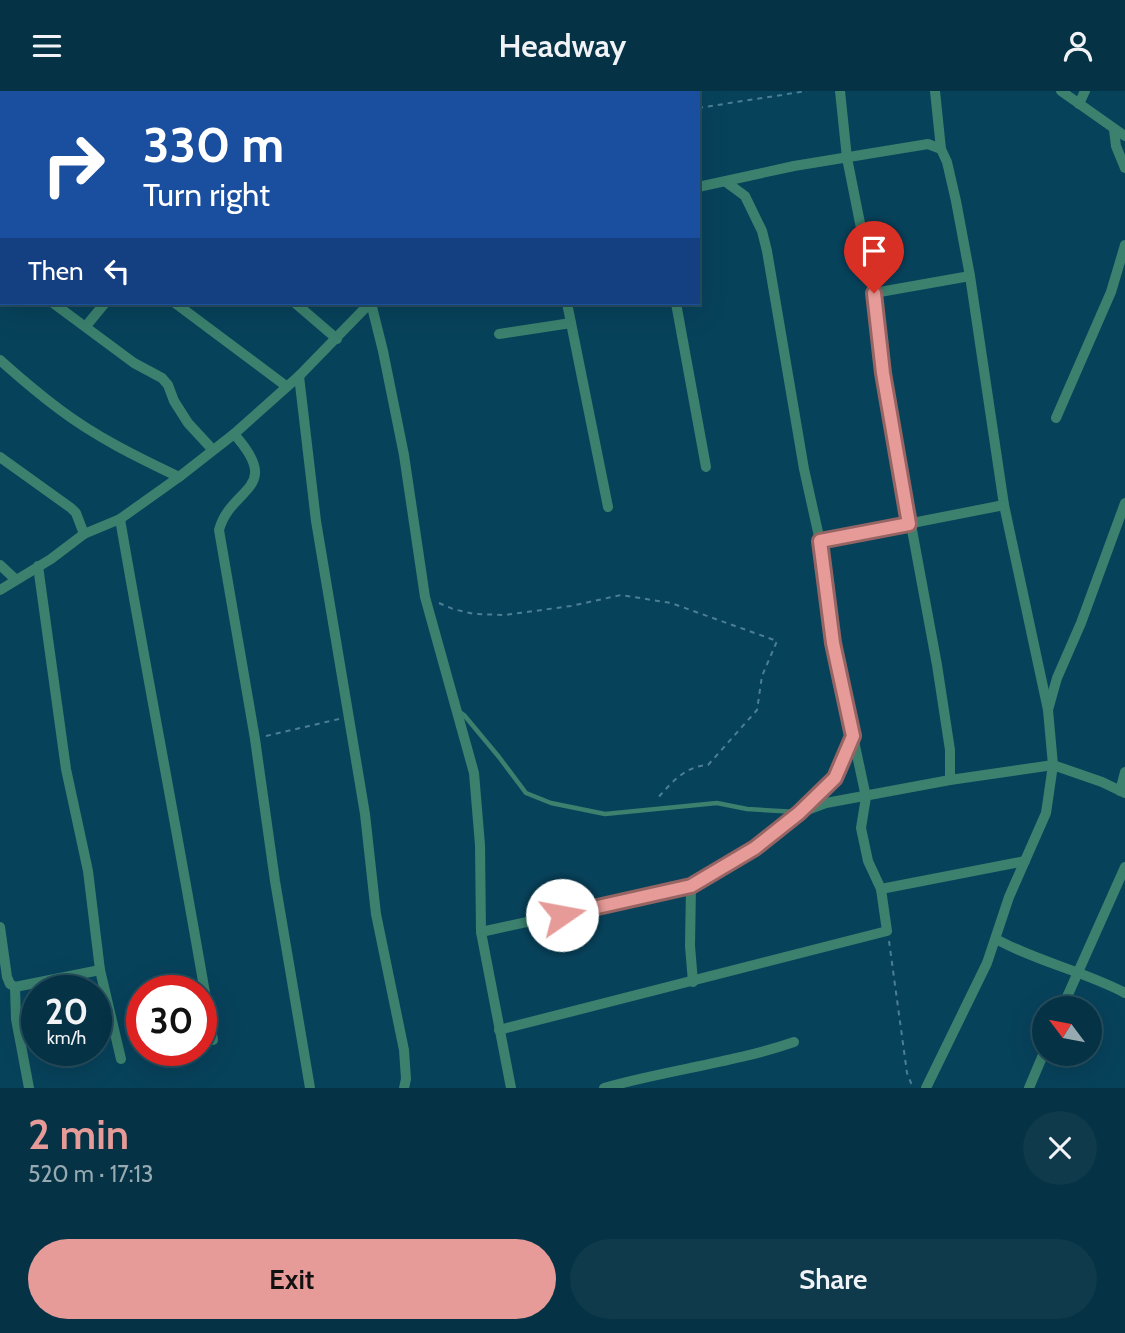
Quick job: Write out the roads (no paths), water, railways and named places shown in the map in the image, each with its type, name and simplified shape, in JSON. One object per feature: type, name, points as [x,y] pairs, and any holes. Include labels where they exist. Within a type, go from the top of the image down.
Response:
[{"type":"street","points":[[840,91],[847,158],[874,293],[883,373],[950,750],[950,780]]},
{"type":"street","points":[[926,1088],[987,963],[1004,910],[1046,813],[1053,765],[1048,710],[1004,505],[970,276],[956,201],[947,162],[941,149],[935,91]]},
{"type":"street","points":[[1061,91],[1125,137]]},
{"type":"street","points":[[1079,104],[1085,91]]},
{"type":"street","points":[[1114,130],[1116,146],[1125,168]]},
{"type":"street","points":[[700,187],[928,144],[941,149]]},
{"type":"street","points":[[745,196],[749,177]]},
{"type":"street","points":[[499,1030],[887,931],[881,889],[868,861],[861,828],[866,797],[833,643],[820,541],[804,469],[767,251],[762,231],[745,196],[726,181]]},
{"type":"street","points":[[1056,418],[1111,292],[1125,245]]},
{"type":"street","points":[[874,293],[970,276]]},
{"type":"street","points":[[56,305],[134,363],[162,378],[188,423],[212,449]]},
{"type":"street","points":[[86,326],[103,305]]},
{"type":"street","points":[[178,305],[286,386]]},
{"type":"street","points":[[297,305],[337,339]]},
{"type":"street","points":[[0,590],[84,534],[120,519],[179,477],[234,434],[299,376],[337,339],[366,305],[383,351],[404,455],[425,597],[474,773],[480,845],[481,932],[511,1088]]},
{"type":"street","points":[[567,305],[608,507]]},
{"type":"street","points":[[676,305],[706,467]]},
{"type":"street","points":[[499,334],[571,323]]},
{"type":"street","points":[[0,360],[59,410],[124,451],[179,477]]},
{"type":"street","points":[[299,376],[316,521],[365,814],[376,913],[404,1050],[404,1088]]},
{"type":"street","points":[[234,434],[250,452],[256,471],[250,488],[222,519],[219,530],[310,1088]]},
{"type":"street","points":[[0,457],[71,508],[76,513],[84,534]]},
{"type":"street","points":[[1048,710],[1057,678],[1081,623],[1125,503]]},
{"type":"street","points":[[820,541],[1004,505]]},
{"type":"street","points":[[120,519],[202,975]]},
{"type":"street","points":[[0,565],[15,579]]},
{"type":"street","points":[[38,566],[66,769],[88,871],[100,970],[121,1059]]},
{"type":"street","points":[[481,932],[691,886],[755,848],[799,813],[826,803],[950,780],[1053,765],[1123,792],[1125,772]]},
{"type":"street","points":[[881,889],[1026,861]]},
{"type":"street","points":[[1067,996],[1125,867]]},
{"type":"street","points":[[691,886],[690,946],[693,982]]},
{"type":"street","points":[[0,926],[7,978],[15,987],[100,970]]},
{"type":"street","points":[[996,939],[1022,954],[1077,972],[1125,993]]},
{"type":"street","points":[[15,987],[16,1019],[29,1088]]},
{"type":"street","points":[[604,1088],[794,1042]]},
{"type":"street","points":[[1029,1088],[1038,1066]]},
{"type":"lane","points":[[457,710],[499,757],[526,793],[551,803],[605,814],[717,803],[747,809],[799,813],[835,778],[853,736]]}]
